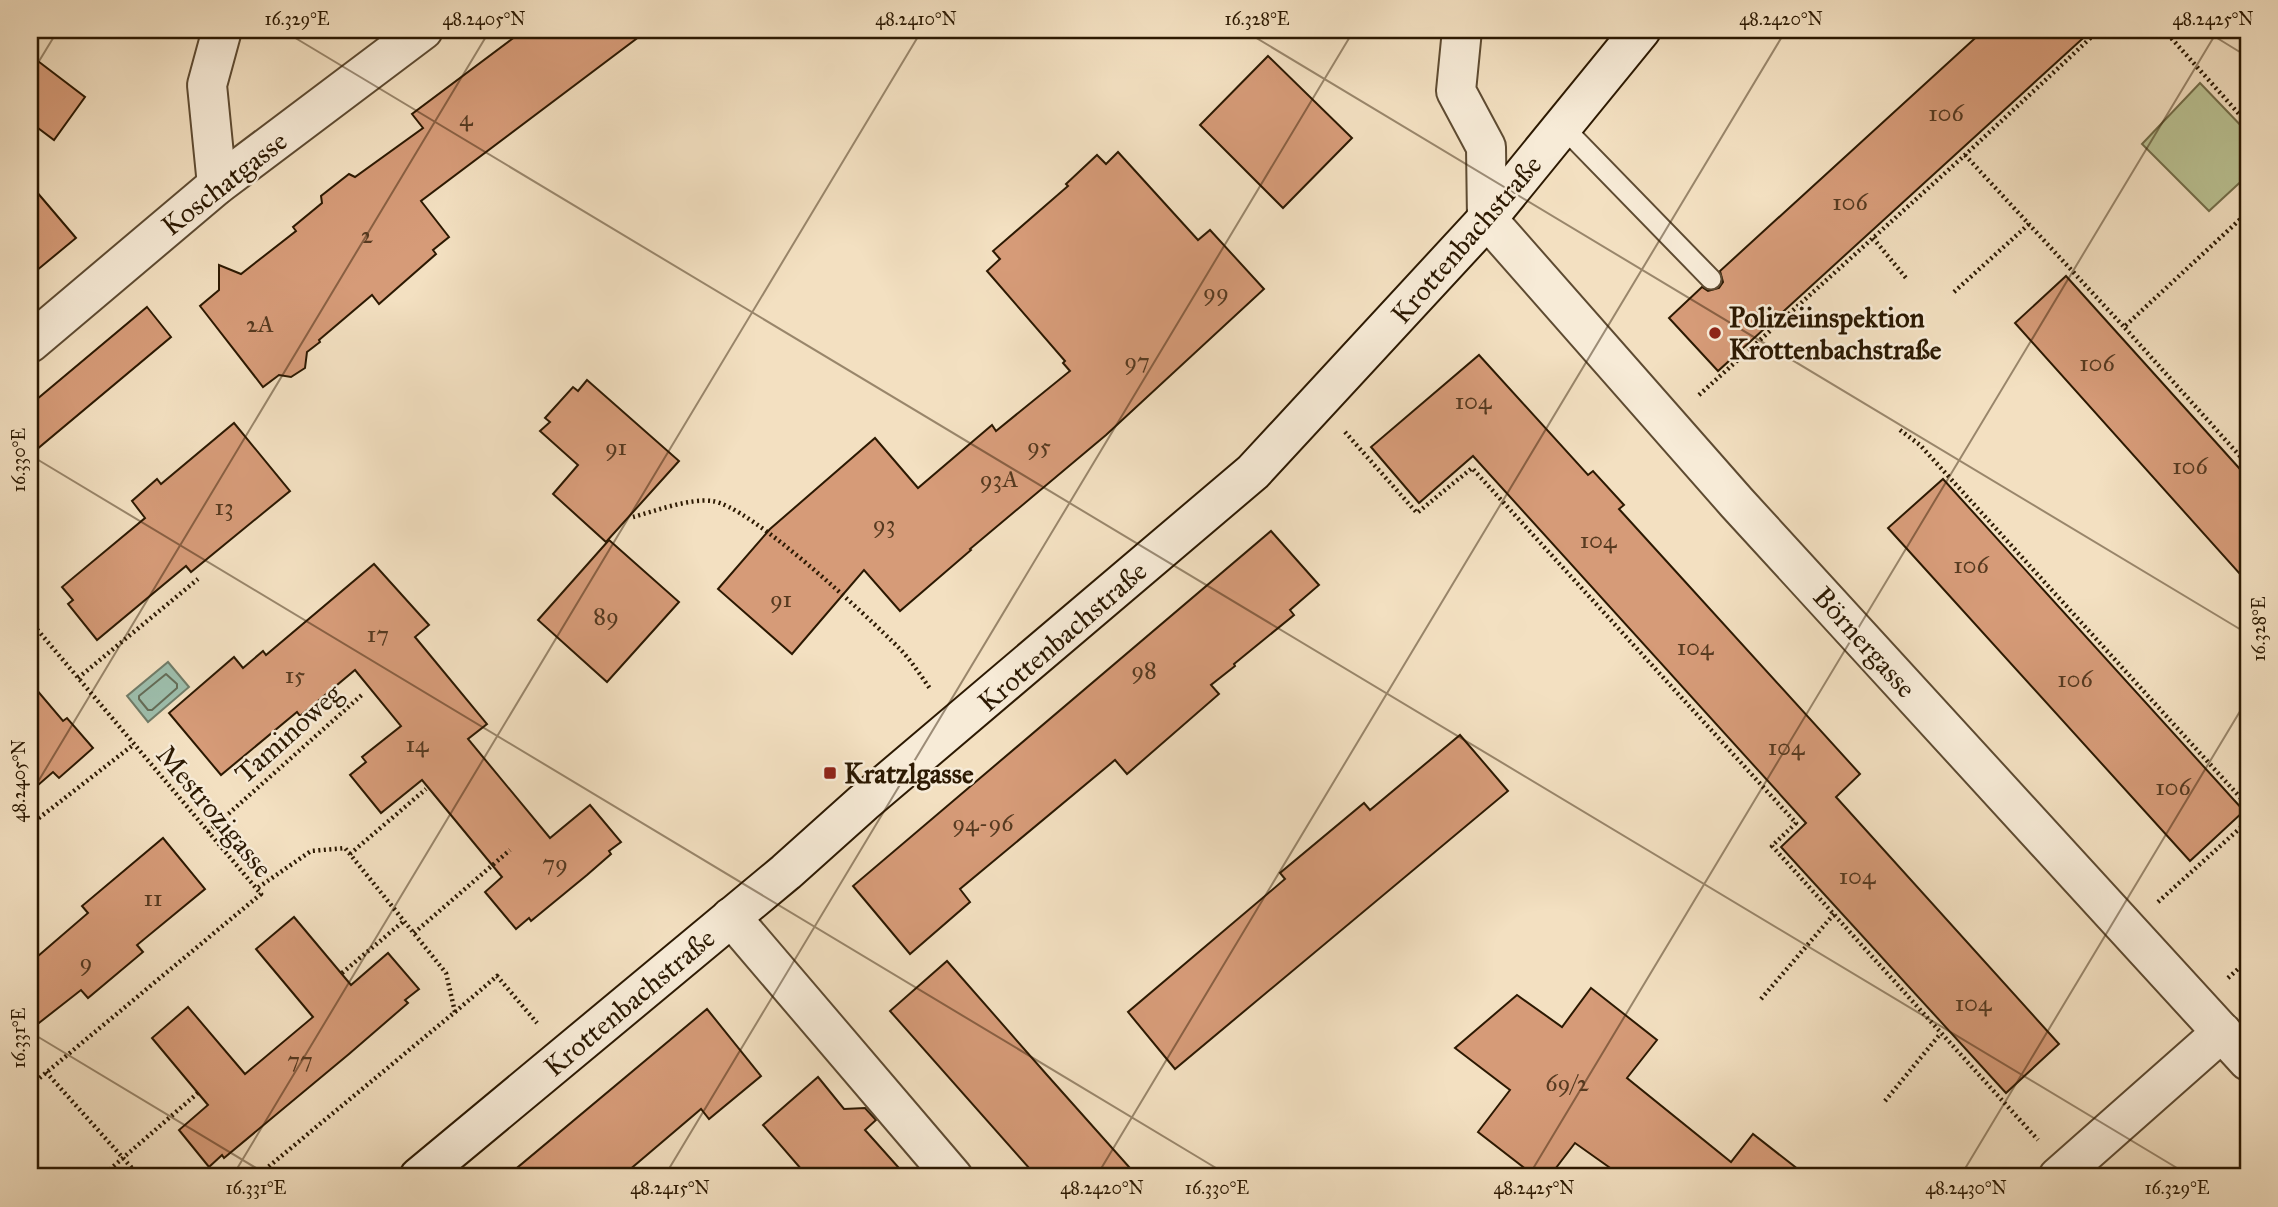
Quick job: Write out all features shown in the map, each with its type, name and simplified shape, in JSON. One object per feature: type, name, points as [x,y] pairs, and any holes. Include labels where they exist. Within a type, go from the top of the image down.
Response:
[{"type":"street","points":[[217,185],[207,85],[222,30]]},
{"type":"street","name":"Koschatgasse","points":[[30,344],[217,185],[423,30]]},
{"type":"street","points":[[1462,30],[1455,90],[1486,147],[1487,219]]},
{"type":"street","name":"Krottenbachstraße","points":[[419,1177],[731,917],[1253,472],[1487,219],[1642,30]]},
{"type":"street","name":"Börnergasse","points":[[1487,219],[1667,424],[2248,1061]]},
{"type":"street","points":[[731,917],[953,1177]]},
{"type":"street","points":[[2062,1174],[2222,1032]]},
{"type":"lane","points":[[1563,127],[1711,279]]},
{"type":"path","points":[[1667,424],[2099,30]]},
{"type":"path","points":[[2164,30],[2248,124]]},
{"type":"path","points":[[1965,155],[2248,465]]},
{"type":"path","points":[[2124,327],[2248,212]]},
{"type":"path","points":[[1954,292],[2029,224]]},
{"type":"path","points":[[1873,238],[1906,278]]},
{"type":"path","points":[[1320,402],[1417,513],[1472,468],[1796,823],[1772,846],[1941,1033],[2062,1174]]},
{"type":"path","points":[[1900,430],[1920,445],[2248,806]]},
{"type":"path","points":[[634,517],[712,500],[735,509],[800,559],[901,650],[958,725]]},
{"type":"path","points":[[78,678],[198,579]]},
{"type":"path","name":"Mestrozigasse","points":[[30,621],[261,894],[30,1086]]},
{"type":"path","name":"Taminoweg","points":[[208,832],[364,693]]},
{"type":"path","points":[[30,825],[134,745]]},
{"type":"path","points":[[350,854],[426,789]]},
{"type":"path","points":[[2127,929],[2248,821]]},
{"type":"path","points":[[256,888],[311,850],[345,848],[446,973],[455,1012]]},
{"type":"path","points":[[414,933],[510,850]]},
{"type":"path","points":[[1760,999],[1833,914]]},
{"type":"path","points":[[342,973],[404,921]]},
{"type":"path","points":[[256,1177],[497,976],[506,987]]},
{"type":"path","points":[[1885,1101],[1941,1033]]},
{"type":"path","points":[[46,1072],[140,1177]]},
{"type":"path","points":[[100,1177],[199,1092]]},
{"type":"shaded area","points":[[2200,83],[2248,133],[2248,175],[2209,211],[2142,144]]},
{"type":"water","points":[[168,662],[189,687],[148,722],[127,696]]},
{"type":"building","points":[[524,30],[648,30],[421,201],[449,237],[433,250],[436,254],[379,304],[372,295],[319,340],[320,342],[307,352],[305,368],[291,377],[279,375],[263,387],[200,306],[219,290],[219,265],[241,274],[296,231],[293,227],[322,203],[321,196],[349,174],[355,177],[423,128],[412,114]]},
{"type":"building","points":[[1984,30],[2092,30],[1718,371],[1669,318],[1702,287],[1708,291],[1719,288],[1723,282],[1720,271]]},
{"type":"building","points":[[30,55],[85,97],[54,140],[30,122]]},
{"type":"building","points":[[1268,56],[1352,138],[1283,208],[1200,125]]},
{"type":"building","points":[[1118,152],[1198,240],[1210,230],[1264,289],[1106,435],[900,611],[864,570],[792,654],[718,589],[770,529],[875,438],[918,488],[992,425],[996,431],[1070,371],[1063,363],[1065,361],[987,271],[1000,259],[993,251],[1068,186],[1066,184],[1097,155],[1106,164]]},
{"type":"building","points":[[30,184],[76,238],[30,276]]},
{"type":"building","points":[[2066,276],[2248,478],[2248,583],[2015,323]]},
{"type":"building","points":[[147,307],[171,337],[30,455],[30,405]]},
{"type":"building","points":[[1479,355],[1588,475],[1593,471],[1624,505],[1619,509],[1860,774],[1836,797],[2059,1044],[2006,1093],[1781,847],[1806,823],[1473,456],[1419,503],[1371,447]]},
{"type":"building","points":[[587,380],[679,461],[606,542],[553,494],[578,465],[540,431],[550,422],[545,418],[573,387],[578,391]]},
{"type":"building","points":[[234,423],[290,491],[191,572],[186,566],[97,640],[68,604],[73,600],[62,587],[145,518],[132,501],[157,479],[161,484]]},
{"type":"building","points":[[1943,479],[2244,811],[2190,861],[1888,528]]},
{"type":"building","points":[[1271,531],[1319,585],[1290,610],[1294,615],[1211,685],[1219,694],[1127,774],[1115,760],[960,889],[970,902],[910,954],[853,886]]},
{"type":"building","points":[[609,540],[679,602],[607,682],[538,620]]},
{"type":"building","points":[[374,564],[429,625],[415,637],[487,724],[468,739],[550,838],[590,805],[621,842],[587,875],[531,921],[529,918],[516,929],[485,892],[502,877],[422,780],[381,813],[350,775],[366,762],[362,757],[401,726],[355,670],[300,716],[297,712],[221,775],[169,713],[234,657],[243,668],[263,651],[266,655]]},
{"type":"building","points":[[30,682],[63,721],[67,718],[93,748],[59,778],[53,772],[30,792]]},
{"type":"building","points":[[1460,735],[1508,791],[1175,1069],[1128,1012],[1285,879],[1280,873],[1364,803],[1370,810]]},
{"type":"building","points":[[163,838],[205,889],[137,945],[143,952],[88,998],[81,990],[30,1030],[30,963],[88,913],[82,906]]},
{"type":"building","points":[[294,917],[351,985],[388,953],[419,989],[405,1000],[408,1003],[349,1054],[224,1158],[222,1155],[209,1167],[179,1130],[208,1105],[152,1038],[188,1007],[245,1074],[313,1017],[256,949]]},
{"type":"building","points":[[947,961],[1138,1177],[1037,1177],[890,1011]]},
{"type":"building","points":[[1591,988],[1657,1040],[1627,1078],[1731,1162],[1753,1134],[1808,1177],[1623,1177],[1575,1143],[1549,1177],[1536,1177],[1478,1132],[1510,1090],[1455,1048],[1517,995],[1562,1027]]},
{"type":"building","points":[[707,1009],[761,1076],[709,1119],[701,1109],[621,1177],[506,1177]]},
{"type":"building","points":[[818,1077],[844,1109],[865,1108],[876,1120],[865,1130],[907,1177],[808,1177],[763,1125]]},
{"type":"place","name":"Polizeiinspektion Krottenbachstraße","points":[[1715,333]]},
{"type":"place","name":"Kratzlgasse","points":[[830,773]]}]
